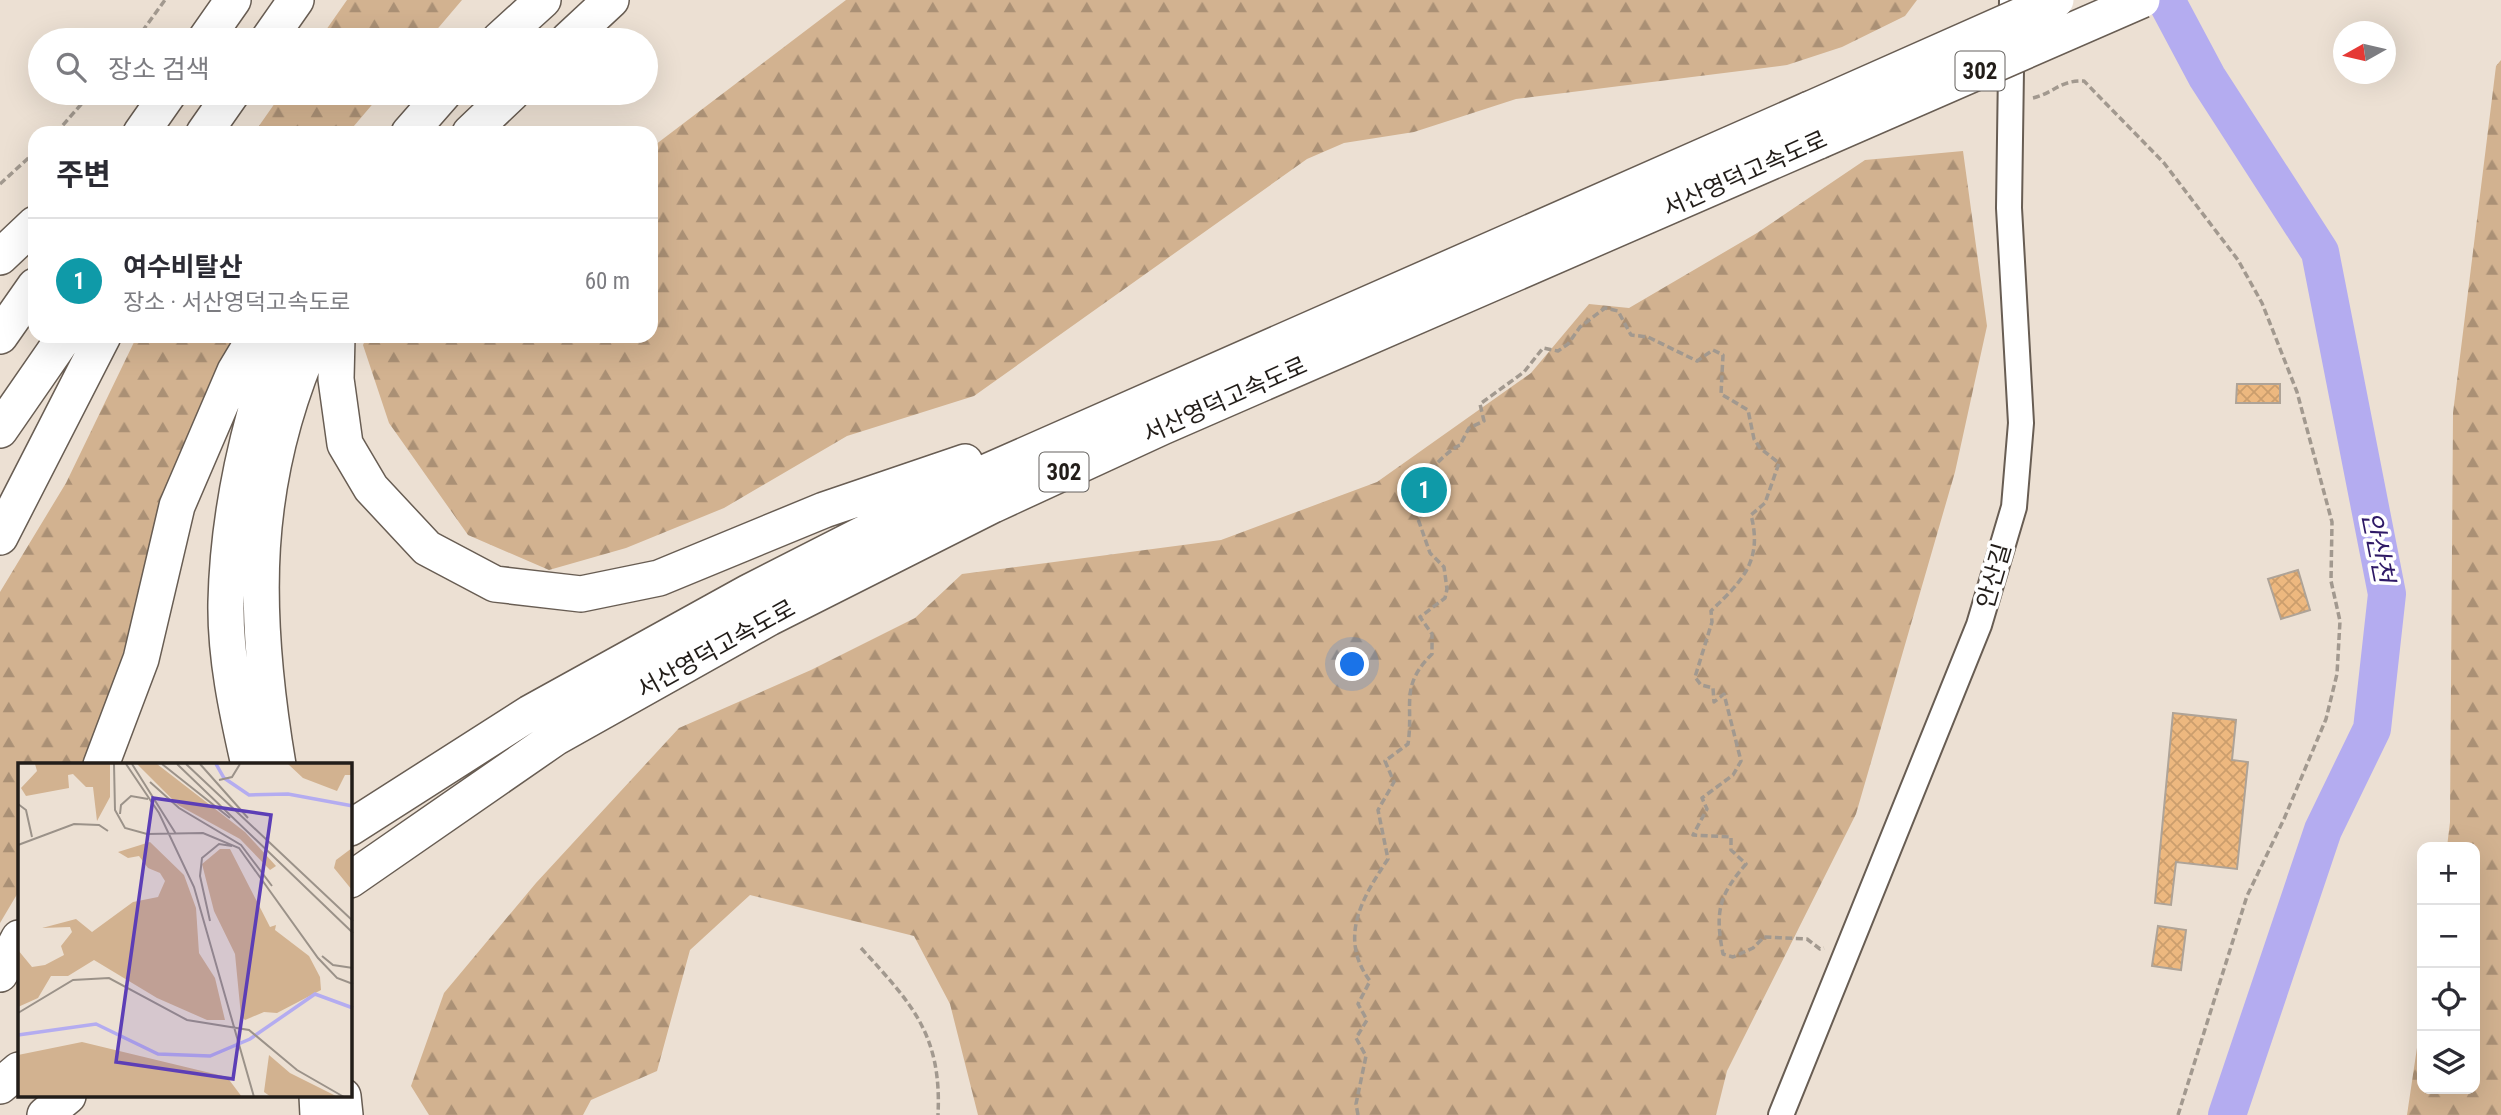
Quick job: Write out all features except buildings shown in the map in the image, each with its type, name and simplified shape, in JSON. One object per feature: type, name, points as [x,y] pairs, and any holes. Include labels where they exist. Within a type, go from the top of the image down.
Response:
[{"type":"highway","points":[[213,28],[233,0]]},
{"type":"highway","points":[[276,28],[296,0]]},
{"type":"highway","points":[[512,28],[542,0]]},
{"type":"highway","points":[[581,28],[611,0]]},
{"type":"highway","name":"서산영덕고속도로","points":[[352,879],[555,738],[769,618],[993,505],[1814,125],[2056,0]]},
{"type":"highway","name":"서산영덕고속도로","points":[[352,827],[530,713],[749,592],[975,477],[1144,401],[1814,125],[2142,0]]},
{"type":"highway","points":[[209,126],[224,105]]},
{"type":"highway","points":[[415,126],[434,105]]},
{"type":"highway","points":[[477,126],[499,105]]},
{"type":"highway","points":[[140,126],[156,112]]},
{"type":"highway","points":[[0,257],[28,231]]},
{"type":"highway","points":[[0,336],[28,296]]},
{"type":"highway","points":[[0,430],[60,343]]},
{"type":"highway","points":[[0,537],[99,343]]},
{"type":"highway","points":[[102,763],[141,659],[177,506],[235,371],[252,343]]},
{"type":"highway","points":[[248,763],[233,692],[226,603],[233,521],[247,444],[278,343]]},
{"type":"highway","points":[[278,763],[268,705],[259,602],[266,498],[282,418],[312,343]]},
{"type":"highway","points":[[337,343],[336,379],[345,444],[372,488],[427,548],[495,584],[581,594],[659,578],[824,510],[1144,401]]},
{"type":"highway","points":[[0,974],[18,940]]},
{"type":"highway","points":[[0,1086],[18,1071]]},
{"type":"highway","points":[[45,1115],[66,1098]]},
{"type":"highway","points":[[62,1115],[79,1098]]},
{"type":"street","name":"안산길","points":[[1781,1115],[1979,625],[2014,507],[2021,423],[2009,208],[2012,0]]},
{"type":"path","points":[[145,28],[165,0]]},
{"type":"path","points":[[2009,104],[2044,95],[2067,80],[2084,81],[2164,163],[2238,260],[2262,303],[2297,392],[2332,523],[2332,581],[2340,621],[2337,674],[2329,708],[2284,819],[2247,896],[2178,1115]]},
{"type":"path","points":[[62,126],[80,105]]},
{"type":"path","points":[[0,184],[28,158]]},
{"type":"path","points":[[1357,1115],[1356,1104],[1366,1056],[1356,1038],[1367,1020],[1358,1004],[1370,981],[1359,966],[1353,944],[1355,924],[1373,883],[1388,859],[1378,810],[1394,782],[1385,761],[1408,744],[1408,690],[1418,669],[1432,654],[1432,634],[1420,617],[1445,598],[1447,589],[1444,567],[1430,553],[1418,519],[1426,508],[1412,497],[1412,491],[1426,473],[1439,465],[1448,450],[1460,445],[1469,428],[1484,421],[1479,404],[1524,372],[1543,348],[1558,351],[1568,344],[1580,327],[1605,308],[1618,311],[1631,335],[1648,337],[1696,361],[1713,350],[1723,355],[1721,394],[1748,410],[1754,439],[1760,448],[1779,463],[1765,503],[1751,515],[1757,539],[1742,580],[1711,611],[1712,622],[1695,677],[1701,685],[1713,688],[1714,702],[1724,694],[1741,761],[1732,775],[1702,798],[1707,809],[1693,835],[1731,837],[1731,850],[1746,864],[1721,899],[1718,929],[1723,954],[1733,957],[1754,948],[1764,937],[1807,939],[1820,949],[1853,941]]},
{"type":"path","points":[[860,948],[911,1003],[924,1025],[933,1056],[939,1115]]},
{"type":"green space","points":[[347,0],[462,0],[438,28],[327,28]]},
{"type":"green space","points":[[846,0],[1917,0],[1905,16],[1842,47],[1787,65],[1516,99],[1414,132],[1344,143],[1307,159],[974,396],[847,436],[724,508],[626,548],[549,570],[468,535],[389,423],[363,345],[658,343],[658,143]]},
{"type":"green space","points":[[2501,60],[2501,1115],[2407,1115],[2417,1048],[2417,1094],[2480,1094],[2480,842],[2448,842],[2450,822],[2453,413],[2496,66]]},
{"type":"green space","points":[[274,105],[372,105],[354,126],[259,126]]},
{"type":"green space","points":[[1963,151],[1987,326],[1955,472],[1856,814],[1727,1071],[1716,1115],[978,1115],[950,1004],[914,936],[750,895],[690,950],[657,1071],[591,1100],[583,1115],[429,1115],[411,1086],[444,993],[536,883],[679,728],[811,670],[915,618],[962,574],[1221,540],[1377,482],[1531,373],[1589,304],[1629,308],[1757,233],[1865,160]]},
{"type":"green space","points":[[134,343],[232,343],[164,510],[106,713],[82,763],[18,763],[18,893],[0,923],[0,592],[66,483]]},
{"type":"waterway","name":"안산천","points":[[2166,0],[2207,77],[2320,252],[2387,594],[2372,729],[2323,830],[2227,1115]]},
{"type":"place","name":"여수비탈산","points":[[1424,490]]}]
